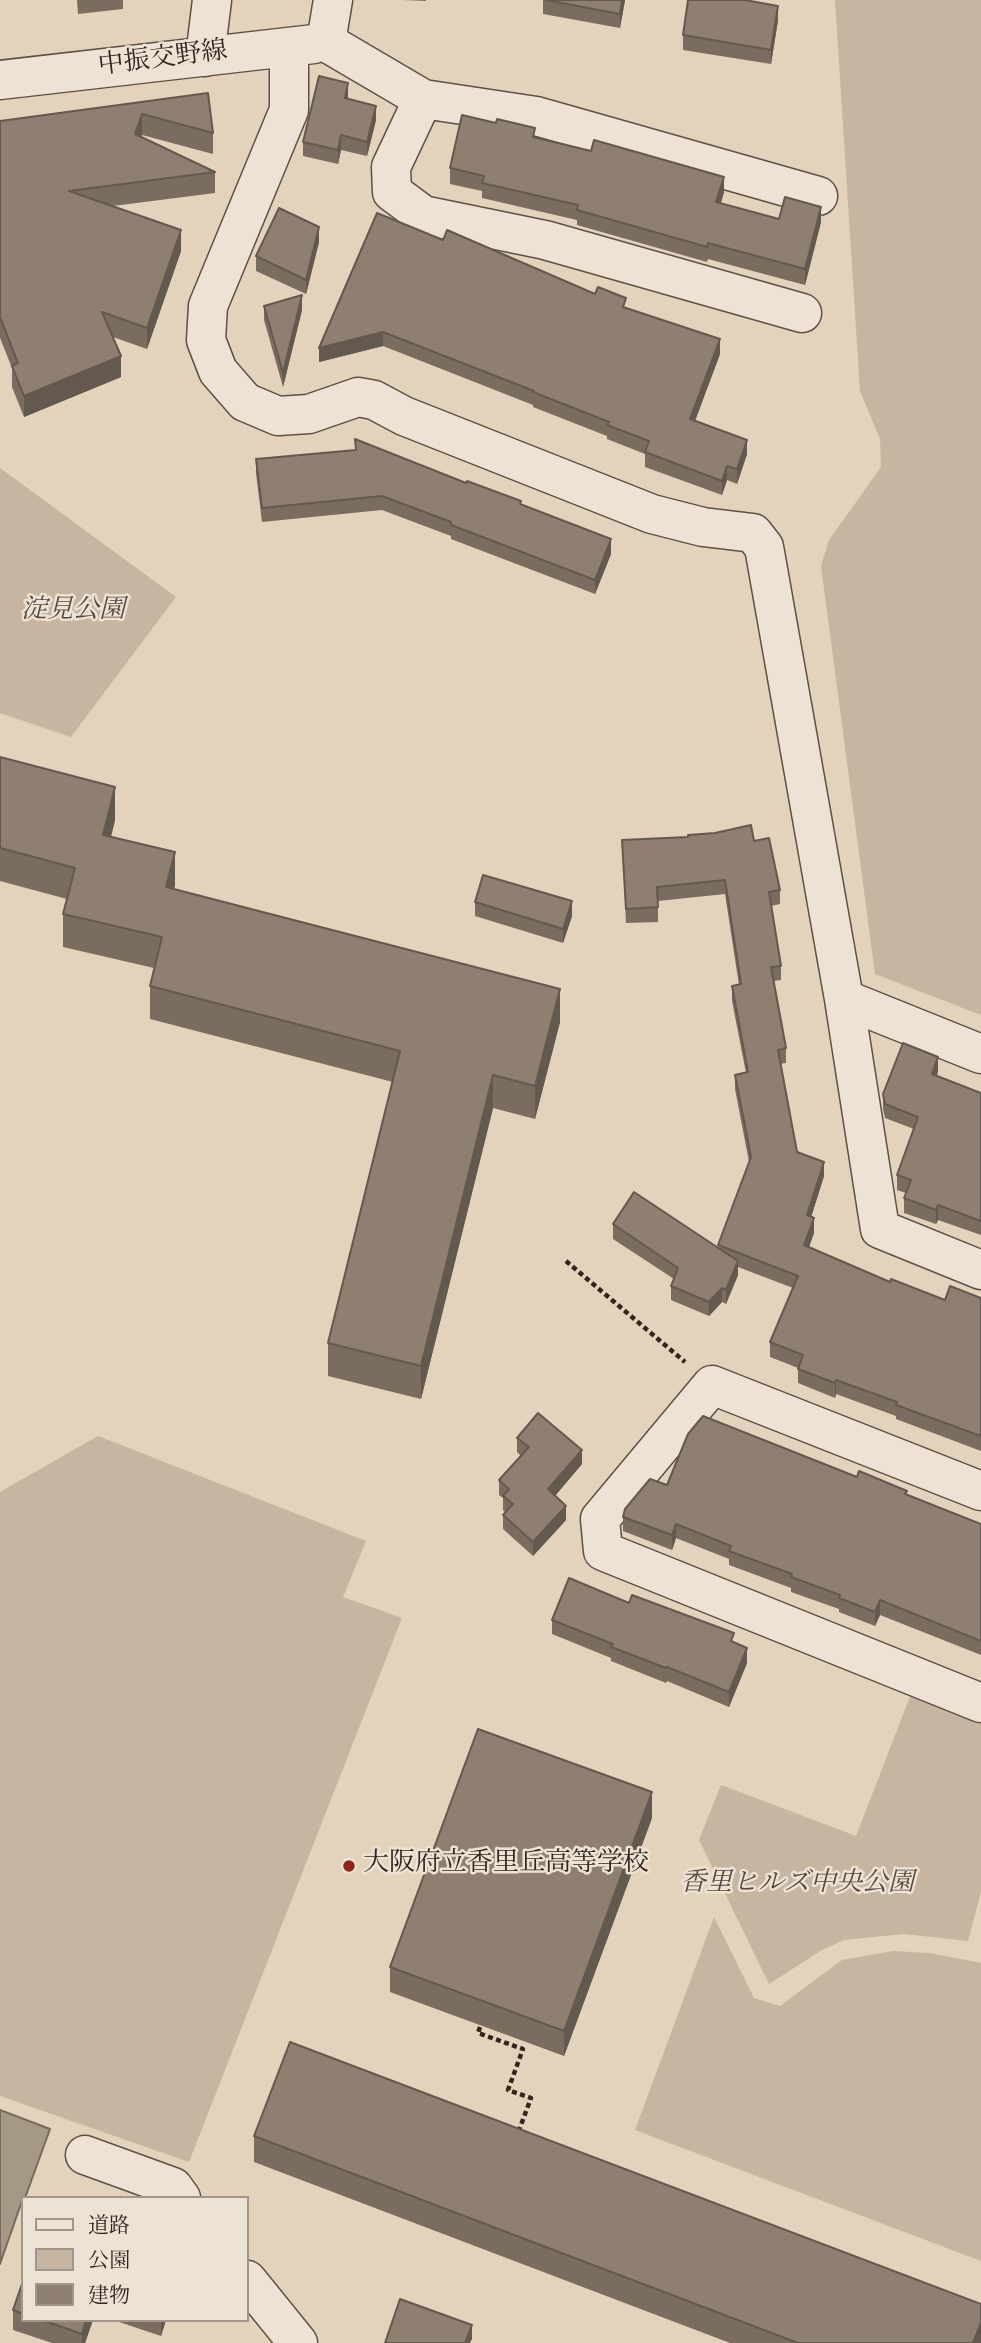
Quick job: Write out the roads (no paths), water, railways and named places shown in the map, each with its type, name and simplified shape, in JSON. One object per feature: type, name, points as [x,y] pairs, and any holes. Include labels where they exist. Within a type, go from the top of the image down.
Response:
[{"type":"street","points":[[205,57],[212,0]]},
{"type":"street","points":[[333,0],[326,42],[423,99],[536,116],[818,196]]},
{"type":"street","name":"中振交野線","points":[[0,80],[326,42]]},
{"type":"street","points":[[289,47],[289,110],[208,306],[206,340],[219,371],[245,402],[278,416],[309,414],[358,397],[374,400],[404,416],[652,514],[703,527],[753,533],[764,547],[844,999],[880,1229],[981,1269]]},
{"type":"street","points":[[423,99],[391,167],[392,192],[423,215],[545,240],[802,313]]},
{"type":"street","points":[[844,999],[981,1054]]},
{"type":"street","points":[[981,1491],[712,1385],[600,1519],[603,1551],[981,1703]]},
{"type":"street","points":[[85,2155],[173,2187],[180,2196]]},
{"type":"street","points":[[248,2281],[298,2343]]},
{"type":"place","name":"大阪府立香里丘高等学校","points":[[349,1866]]},
{"type":"park label","name":"淀見公園","points":[[73,613]]},
{"type":"park label","name":"香里ヒルズ中央公園","points":[[797,1886]]}]
